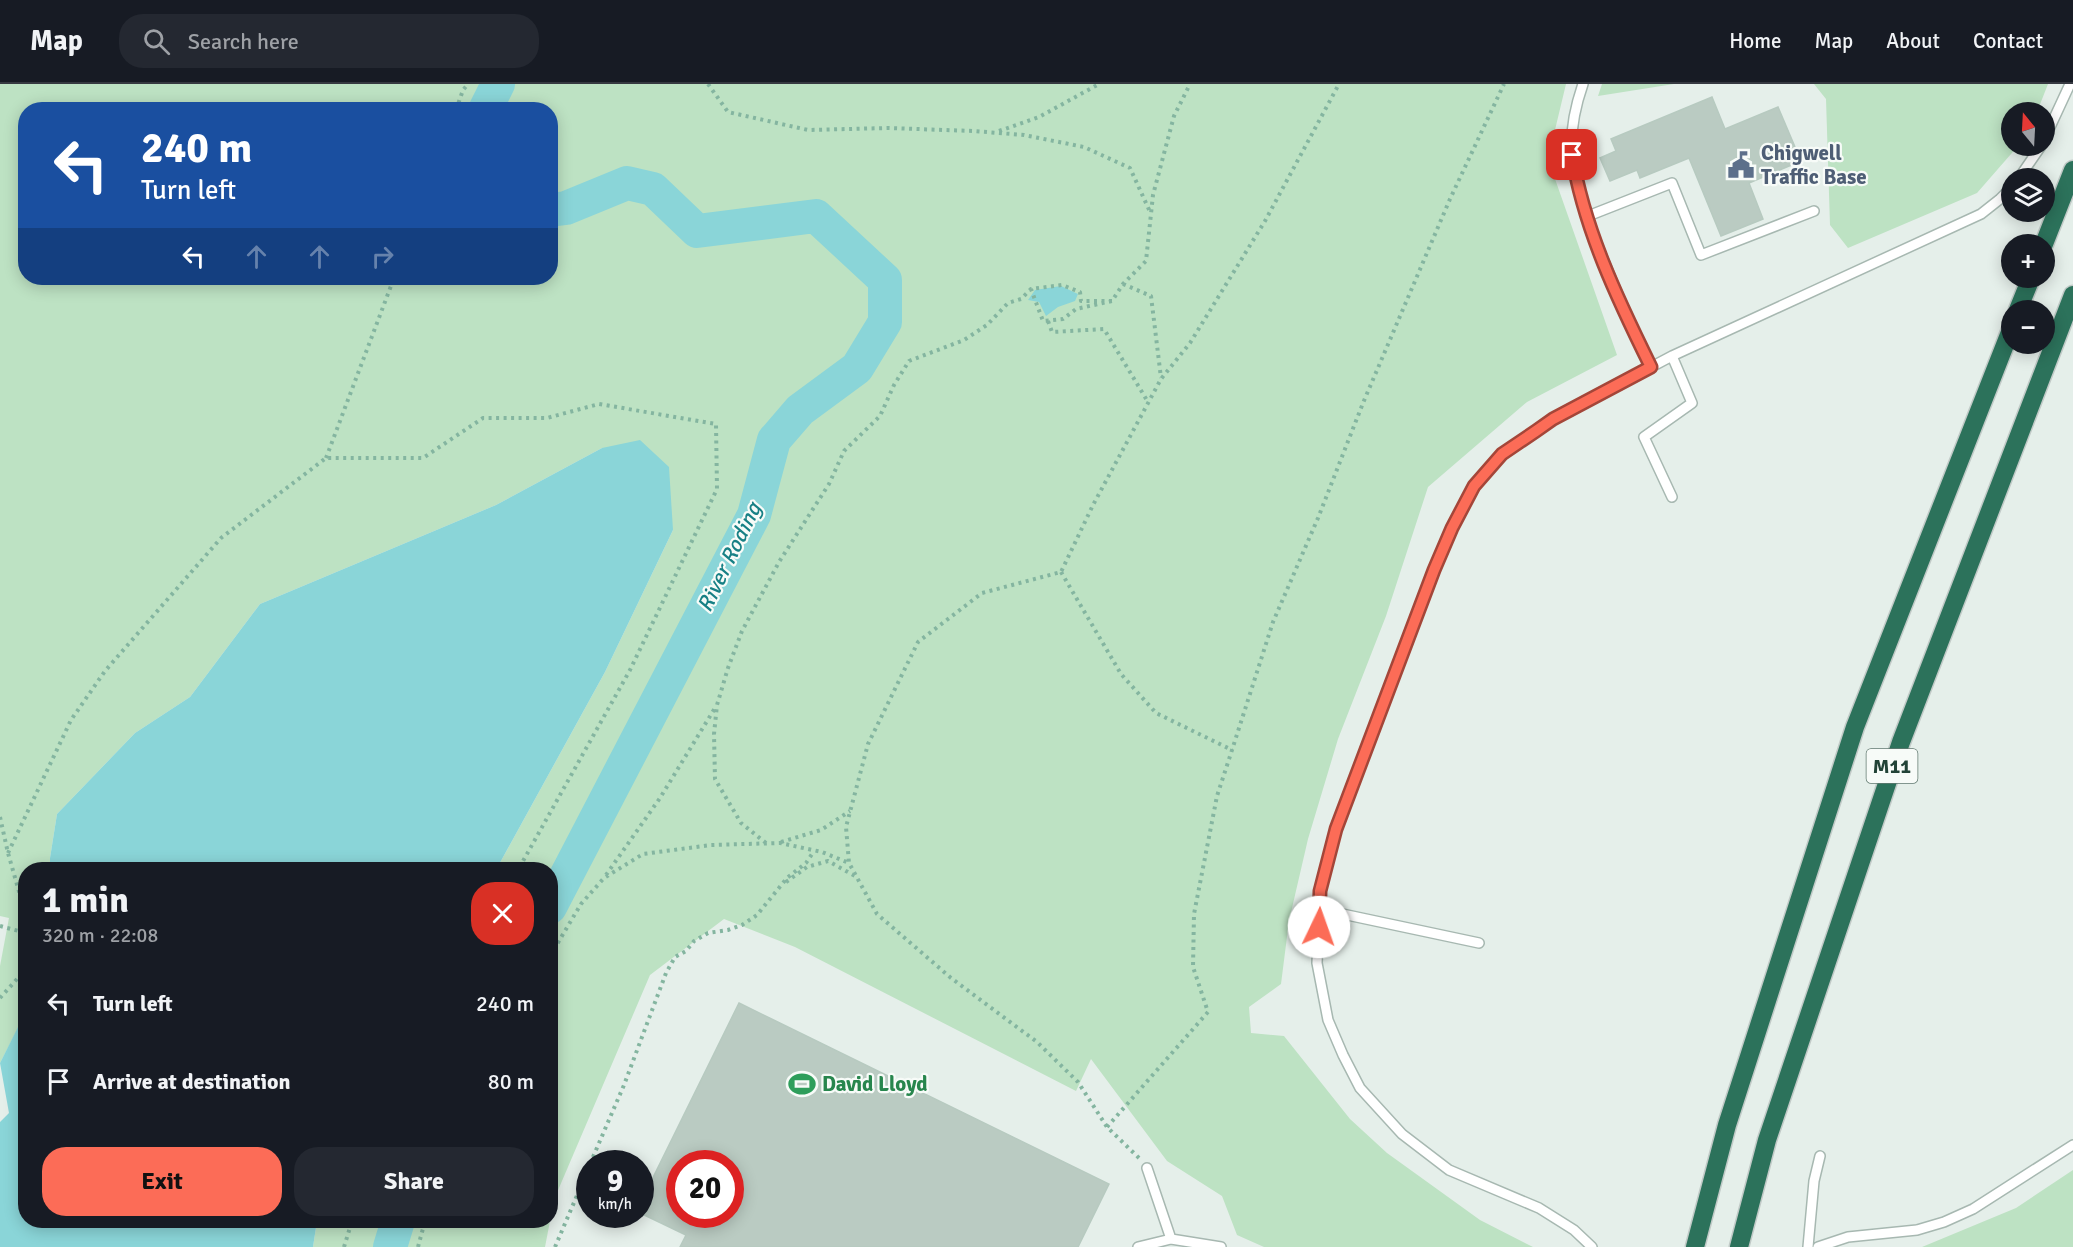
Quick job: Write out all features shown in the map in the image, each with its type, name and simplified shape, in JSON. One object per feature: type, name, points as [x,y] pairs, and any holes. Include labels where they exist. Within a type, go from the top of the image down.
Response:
[{"type":"highway","points":[[2048,234],[2073,170]]},
{"type":"highway","name":"M11","points":[[1739,1247],[1767,1140],[1901,742],[2073,295]]},
{"type":"highway","name":"M11","points":[[1695,1247],[1727,1125],[1855,727],[2001,354]]},
{"type":"lane","points":[[1583,84],[1572,129],[1572,155],[1576,180],[1623,309],[1651,367]]},
{"type":"lane","points":[[2055,116],[2070,84]]},
{"type":"lane","points":[[1588,216],[1672,183],[1701,255],[1814,211]]},
{"type":"lane","points":[[1592,1247],[1574,1230],[1539,1208],[1449,1170],[1402,1134],[1360,1088],[1328,1020],[1317,963],[1320,891],[1336,829],[1434,570],[1452,528],[1474,486],[1502,454],[1545,425],[1672,356],[1981,214],[2001,198]]},
{"type":"lane","points":[[1672,356],[1692,403],[1644,437],[1672,497]]},
{"type":"lane","points":[[1319,909],[1479,943]]},
{"type":"lane","points":[[1818,1247],[1848,1237],[1917,1230],[1944,1222],[1973,1209],[2073,1145]]},
{"type":"lane","points":[[1808,1247],[1814,1181],[1820,1156]]},
{"type":"lane","points":[[1147,1168],[1171,1239]]},
{"type":"lane","points":[[1138,1247],[1171,1239],[1221,1247]]},
{"type":"path","points":[[459,102],[468,84]]},
{"type":"path","points":[[708,84],[728,112],[808,130],[888,128],[995,132],[1024,135],[1084,147],[1130,168],[1151,214]]},
{"type":"path","points":[[995,132],[1040,117],[1099,84]]},
{"type":"path","points":[[1031,289],[1043,321],[1064,319],[1077,309],[1112,301],[1123,284],[1146,261],[1153,195],[1174,116],[1190,84]]},
{"type":"path","points":[[1147,1168],[1107,1126],[1078,1082],[1037,1042],[951,978],[877,914],[849,863],[846,827],[868,744],[918,642],[981,593],[1061,572],[1093,505],[1161,379],[1190,344],[1265,220],[1339,84]]},
{"type":"path","points":[[1107,1126],[1208,1012],[1193,967],[1194,914],[1217,796],[1273,622],[1318,518],[1363,403],[1446,210],[1504,84]]},
{"type":"path","points":[[1123,284],[1139,293],[1151,296],[1161,379]]},
{"type":"path","points":[[8,853],[70,720],[105,671],[221,538],[326,458],[391,285]]},
{"type":"path","points":[[766,843],[741,823],[715,779],[714,734],[717,705],[742,631],[779,562],[829,483],[844,451],[880,416],[894,385],[909,361],[964,340],[987,325],[1008,303],[1021,300],[1031,289],[1062,285],[1080,292],[1082,301],[1112,301]]},
{"type":"path","points":[[1048,321],[1052,332],[1104,329],[1148,402]]},
{"type":"path","points":[[326,458],[423,458],[483,418],[547,418],[599,405],[716,424],[717,489],[630,670],[522,862]]},
{"type":"path","points":[[1061,572],[1120,674],[1156,713],[1232,750]]},
{"type":"path","points":[[558,943],[581,904],[604,878],[660,798],[717,705]]},
{"type":"path","points":[[780,843],[821,830],[850,811]]},
{"type":"path","points":[[0,818],[18,888]]},
{"type":"path","points":[[604,878],[643,854],[711,845],[780,843],[849,863]]},
{"type":"path","points":[[596,1150],[624,1085],[666,973],[675,957],[708,933],[735,927],[757,915],[782,883],[806,863],[814,851]]},
{"type":"path","points":[[782,883],[807,867],[828,861],[856,876]]},
{"type":"path","points":[[0,926],[18,931]]},
{"type":"path","points":[[0,998],[18,978]]},
{"type":"path","points":[[555,1247],[576,1198]]},
{"type":"path","points":[[344,1247],[350,1228]]},
{"type":"path","points":[[418,1247],[423,1228]]},
{"type":"green space","points":[[0,84],[1566,84],[1548,159],[1617,355],[1527,402],[1428,487],[1386,616],[1338,739],[1308,839],[1289,921],[1281,984],[1249,1007],[1251,1033],[1284,1036],[1350,1119],[1387,1153],[1480,1220],[1533,1247],[1264,1247],[1237,1235],[1222,1196],[1167,1161],[1091,1059],[1076,1091],[795,947],[724,919],[650,975],[558,1190],[558,862],[500,862],[605,672],[673,530],[602,448],[496,505],[260,604],[190,697],[135,733],[57,814],[50,862],[18,862],[18,1028],[0,1063],[0,966],[9,918],[0,916]]},
{"type":"green space","points":[[1602,84],[1674,84],[1598,96]]},
{"type":"green space","points":[[1814,84],[2048,84],[2041,102],[2001,102],[2001,156],[2009,156],[1977,193],[1848,248],[1830,225],[1826,99]]},
{"type":"green space","points":[[2073,1170],[2073,1247],[1922,1247],[2016,1208]]},
{"type":"green space","points":[[316,1228],[549,1228],[545,1247],[313,1247]]},
{"type":"water","points":[[1061,286],[1078,294],[1075,301],[1058,307],[1046,316],[1039,302],[1028,300],[1035,290]]},
{"type":"water","points":[[640,440],[669,467],[673,530],[605,672],[500,862],[50,862],[57,814],[135,733],[190,697],[260,604],[496,505],[602,448]]},
{"type":"water","points":[[18,1027],[18,1228],[316,1228],[313,1247],[0,1247],[0,1122],[9,1113],[0,1063]]},
{"type":"building","name":"Chigwell Traffic Base","points":[[1712,97],[1725,129],[1778,107],[1801,161],[1749,183],[1763,219],[1721,236],[1689,158],[1640,178],[1637,170],[1610,181],[1600,158],[1616,151],[1611,139]]},
{"type":"building","name":"David Lloyd","points":[[739,1003],[1109,1184],[1078,1247],[680,1247],[686,1235],[671,1228],[744,1228],[744,1150],[667,1150]]},
{"type":"building","name":"David Lloyd","points":[[666,1151],[666,1225],[654,1220],[654,1176]]},
{"type":"waterway","name":"River Roding","points":[[489,102],[498,84]]},
{"type":"waterway","name":"River Roding","points":[[558,209],[566,208],[627,183],[653,189],[697,231],[816,216],[885,280],[885,322],[857,368],[800,410],[774,440],[754,515],[558,892]]},
{"type":"waterway","name":"River Roding","points":[[390,1247],[396,1228]]},
{"type":"place","name":"Chigwell Traffic Base","points":[[1741,165]]},
{"type":"place","name":"David Lloyd","points":[[802,1084]]},
{"type":"route","points":[[1319,927],[1320,891],[1336,829],[1434,570],[1452,528],[1474,486],[1502,454],[1553,419],[1651,367],[1623,309],[1592,230],[1576,180],[1572,155]]}]
